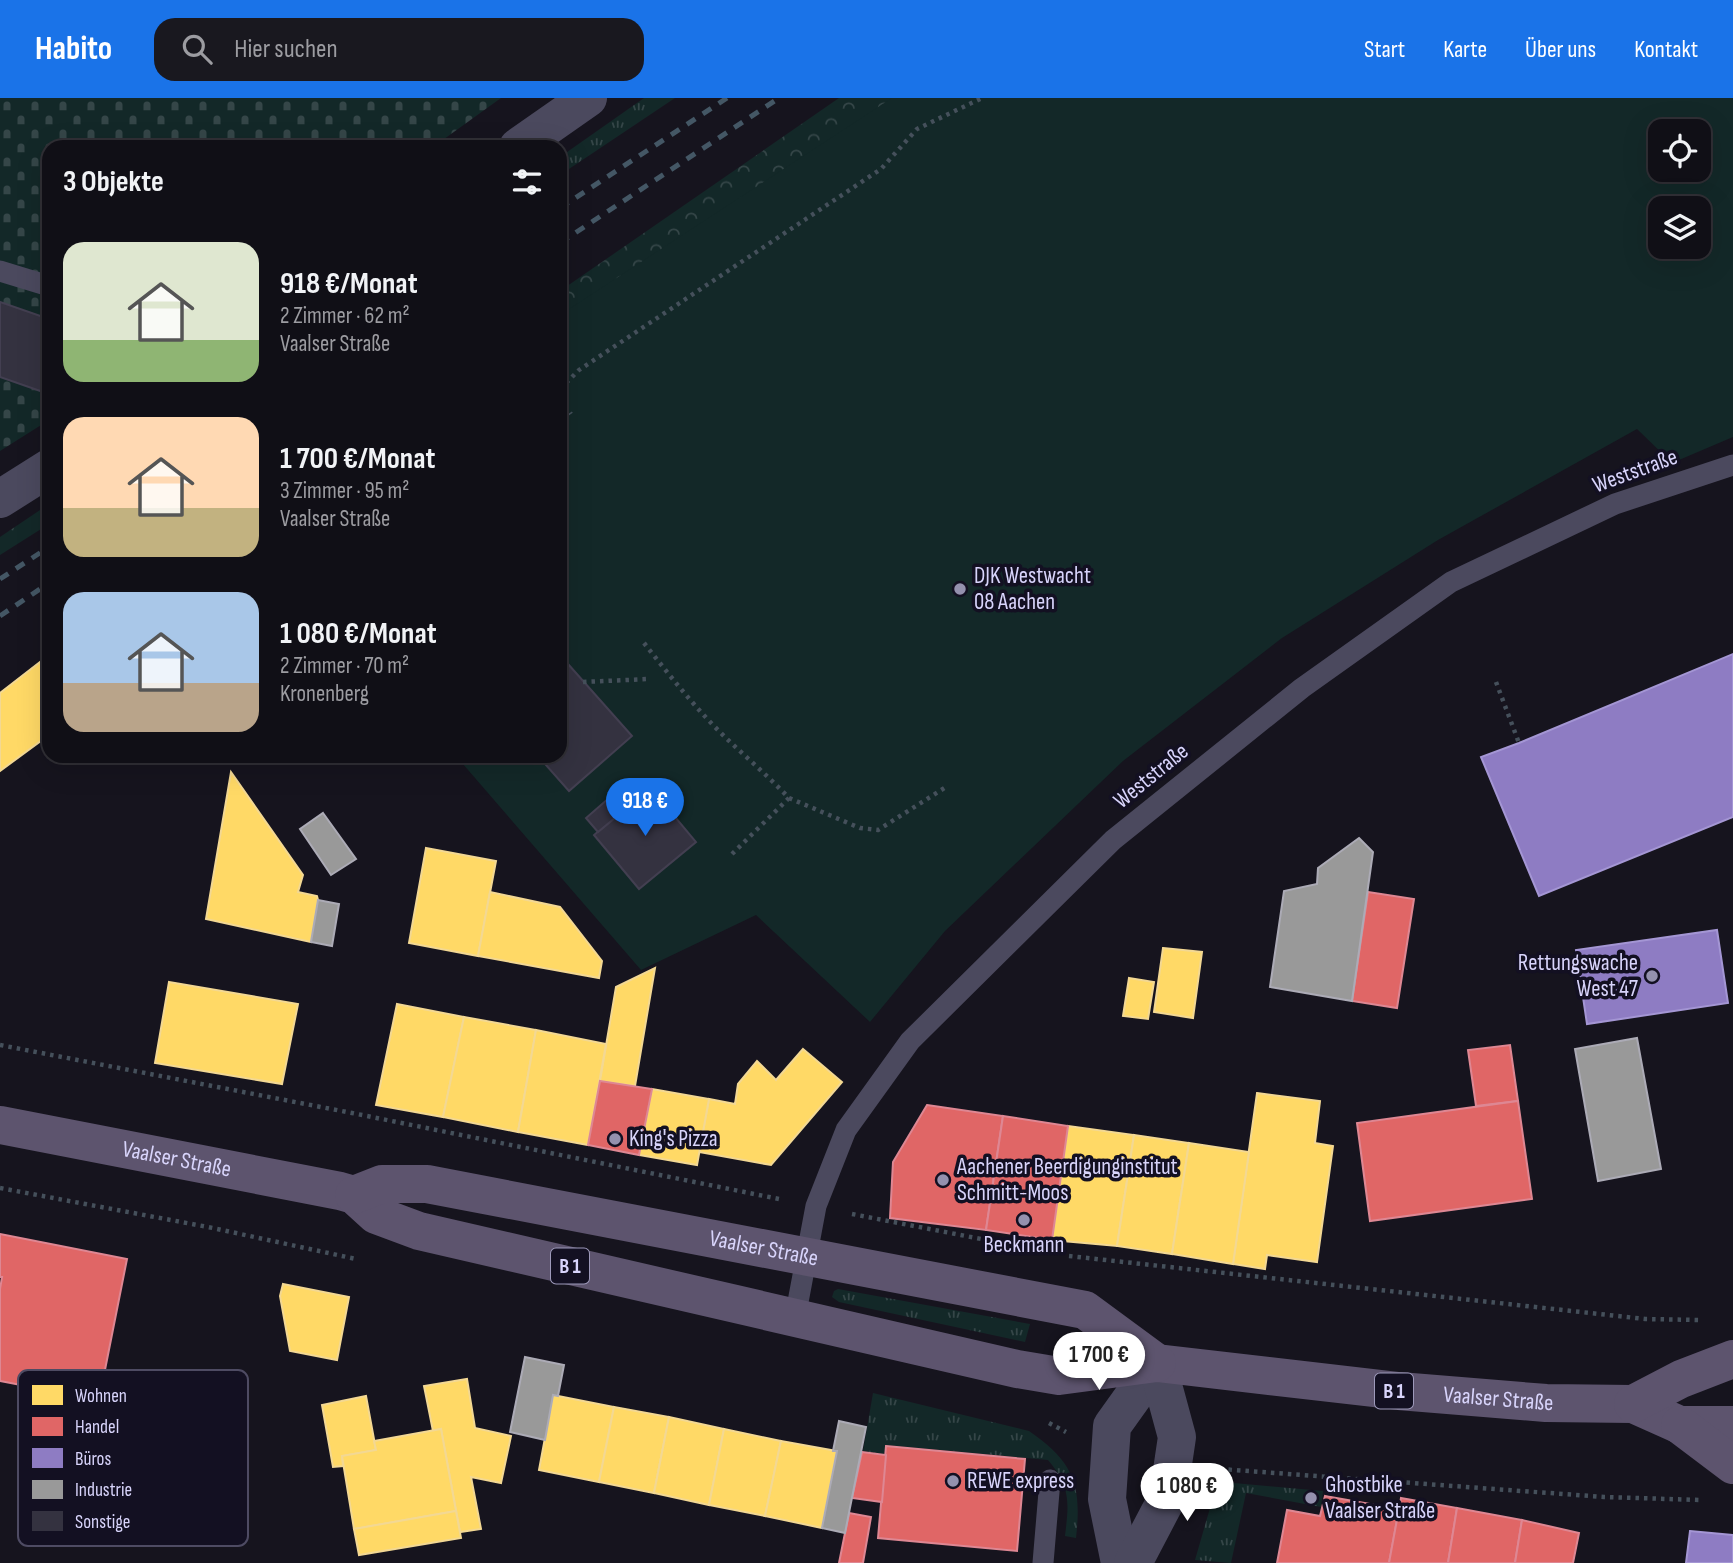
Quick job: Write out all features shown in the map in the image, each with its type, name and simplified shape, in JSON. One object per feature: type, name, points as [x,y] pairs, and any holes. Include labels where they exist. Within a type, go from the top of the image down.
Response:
[{"type":"main road","name":"Vaalser Straße","points":[[0,1125],[354,1195],[376,1214],[419,1231],[1017,1369],[1059,1376],[1157,1363],[1399,1391],[1546,1403],[1633,1404],[1680,1425],[1733,1425]]},
{"type":"main road","name":"Vaalser Straße","points":[[354,1195],[382,1184],[427,1184],[1085,1310],[1157,1363]]},
{"type":"main road","name":"Vaalser Straße","points":[[1633,1404],[1681,1379],[1733,1359]]},
{"type":"main road","points":[[1680,1425],[1733,1465]]},
{"type":"street","points":[[528,140],[588,98]]},
{"type":"street","points":[[0,499],[42,472]]},
{"type":"street","points":[[1120,1563],[1107,1499],[1112,1426],[1157,1363]]},
{"type":"street","points":[[1133,1563],[1165,1502],[1178,1437],[1157,1363]]},
{"type":"lane","points":[[0,271],[42,284]]},
{"type":"lane","name":"Weststraße","points":[[795,1318],[816,1206],[846,1130],[910,1041],[1113,840],[1302,688],[1451,582],[1615,504],[1733,465]]},
{"type":"lane","points":[[1680,1425],[1681,1379]]},
{"type":"lane","points":[[1042,1563],[1050,1480]]},
{"type":"path","points":[[567,382],[579,370],[881,169],[917,129],[982,98]]},
{"type":"path","points":[[567,410],[570,414]]},
{"type":"path","points":[[644,643],[725,737],[764,771],[789,798],[860,828],[878,830],[946,787]]},
{"type":"path","points":[[583,682],[648,679]]},
{"type":"path","points":[[1496,682],[1519,743]]},
{"type":"path","points":[[730,855],[789,798]]},
{"type":"path","points":[[0,1045],[1015,1246]]},
{"type":"path","points":[[1068,1256],[1646,1319],[1711,1320]]},
{"type":"path","points":[[1215,1468],[1604,1497],[1708,1500]]},
{"type":"green space","points":[[0,98],[501,98],[443,140],[42,140],[42,424],[0,451]]},
{"type":"green space","points":[[644,98],[675,98],[567,170],[567,152]]},
{"type":"green space","points":[[839,98],[937,98],[567,350],[567,286]]},
{"type":"green space","name":"DJK Westwacht 08 Aachen","points":[[892,98],[1733,98],[1733,437],[1672,463],[1637,429],[1438,540],[1282,638],[1123,761],[945,931],[870,1022],[756,915],[641,970],[462,763],[567,763],[567,310]]},
{"type":"green space","points":[[42,509],[42,528],[0,555],[0,537]]},
{"type":"green space","points":[[838,1289],[1030,1324],[1025,1342],[839,1302],[832,1297]]},
{"type":"green space","points":[[873,1393],[1029,1431],[1056,1453],[1072,1476],[1078,1503],[1076,1538],[1065,1536],[1065,1487],[1048,1460],[886,1445],[884,1454],[863,1451]]},
{"type":"green space","points":[[1234,1483],[1323,1491],[1321,1507],[1246,1493],[1231,1563],[1195,1560],[1212,1501]]},
{"type":"building: Wohnen","points":[[42,660],[42,740],[0,771],[0,693]]},
{"type":"building: Wohnen","points":[[231,772],[303,875],[298,892],[317,896],[311,942],[206,919]]},
{"type":"building: Wohnen","points":[[426,848],[496,861],[478,956],[409,943]]},
{"type":"building: Wohnen","points":[[490,892],[560,907],[602,961],[599,978],[478,956]]},
{"type":"building: Wohnen","points":[[1163,948],[1202,952],[1193,1018],[1154,1012]]},
{"type":"building: Wohnen","points":[[655,968],[635,1086],[600,1081],[616,987]]},
{"type":"building: Wohnen","points":[[1129,978],[1154,982],[1148,1019],[1123,1016]]},
{"type":"building: Wohnen","points":[[169,982],[298,1004],[282,1084],[155,1063]]},
{"type":"building: Wohnen","points":[[397,1004],[464,1017],[443,1117],[376,1105]]},
{"type":"building: Wohnen","points":[[464,1017],[536,1030],[518,1132],[443,1117]]},
{"type":"building: Wohnen","points":[[536,1030],[606,1044],[588,1145],[518,1132]]},
{"type":"building: Wohnen","points":[[803,1049],[842,1082],[771,1165],[699,1152],[709,1099],[735,1104],[738,1084],[757,1061],[776,1080]]},
{"type":"building: Wohnen","points":[[652,1089],[709,1099],[697,1165],[639,1155]]},
{"type":"building: Wohnen","points":[[1257,1093],[1320,1101],[1315,1143],[1333,1146],[1317,1262],[1267,1255],[1265,1269],[1233,1264]]},
{"type":"building: Wohnen","points":[[1068,1126],[1134,1135],[1117,1246],[1052,1240]]},
{"type":"building: Wohnen","points":[[1134,1135],[1189,1143],[1172,1254],[1117,1246]]},
{"type":"building: Wohnen","points":[[1189,1143],[1249,1152],[1233,1264],[1172,1254]]},
{"type":"building: Wohnen","points":[[283,1284],[349,1297],[337,1360],[290,1351],[280,1296]]},
{"type":"building: Wohnen","points":[[467,1379],[475,1428],[511,1436],[501,1483],[471,1477],[481,1529],[460,1532],[441,1429],[433,1431],[424,1386]]},
{"type":"building: Wohnen","points":[[553,1395],[614,1407],[599,1482],[539,1470]]},
{"type":"building: Wohnen","points":[[366,1396],[376,1450],[342,1456],[343,1466],[333,1467],[322,1405]]},
{"type":"building: Wohnen","points":[[614,1407],[669,1417],[654,1493],[599,1482]]},
{"type":"building: Wohnen","points":[[669,1417],[724,1429],[709,1505],[654,1493]]},
{"type":"building: Wohnen","points":[[441,1429],[456,1511],[354,1529],[342,1456],[376,1450],[374,1441]]},
{"type":"building: Wohnen","points":[[724,1429],[781,1441],[765,1516],[709,1505]]},
{"type":"building: Wohnen","points":[[781,1441],[837,1451],[822,1528],[765,1516]]},
{"type":"building: Wohnen","points":[[456,1511],[461,1538],[359,1555],[354,1529]]},
{"type":"building: Handel","points":[[1368,892],[1414,899],[1397,1008],[1352,1001]]},
{"type":"building: Handel","points":[[1510,1045],[1518,1101],[1476,1106],[1468,1050]]},
{"type":"building: Handel","points":[[600,1081],[652,1089],[639,1155],[588,1145]]},
{"type":"building: Handel","points":[[1518,1101],[1532,1199],[1370,1221],[1357,1123]]},
{"type":"building: Handel","points":[[927,1105],[1003,1116],[986,1230],[890,1218],[893,1162]]},
{"type":"building: Handel","points":[[1003,1116],[1068,1126],[1052,1240],[986,1230]]},
{"type":"building: Handel","points":[[0,1234],[127,1259],[105,1370],[18,1370],[18,1384],[0,1381]]},
{"type":"building: Handel","name":"REWE express","points":[[886,1446],[1025,1459],[1017,1551],[878,1538]]},
{"type":"building: Handel","points":[[862,1452],[886,1455],[882,1502],[852,1498]]},
{"type":"building: Handel","points":[[1325,1496],[1399,1509],[1389,1563],[1277,1563],[1287,1510],[1320,1516]]},
{"type":"building: Handel","points":[[1401,1498],[1457,1508],[1448,1563],[1389,1563]]},
{"type":"building: Handel","points":[[1457,1508],[1522,1520],[1515,1563],[1448,1563]]},
{"type":"building: Handel","points":[[849,1513],[871,1517],[863,1563],[839,1563]]},
{"type":"building: Handel","points":[[1522,1520],[1579,1533],[1573,1563],[1515,1563]]},
{"type":"building: Büros","points":[[1733,654],[1733,817],[1539,896],[1481,757]]},
{"type":"building: Büros","name":"Rettungswache West 47","points":[[1717,930],[1728,1003],[1587,1024],[1576,950]]},
{"type":"building: Büros","points":[[1690,1531],[1733,1535],[1733,1563],[1686,1563]]},
{"type":"building: Industrie","points":[[323,813],[356,859],[331,875],[300,829]]},
{"type":"building: Industrie","points":[[1359,838],[1373,852],[1352,1001],[1270,987],[1284,891],[1317,884],[1318,868]]},
{"type":"building: Industrie","points":[[318,900],[339,904],[332,946],[311,942]]},
{"type":"building: Industrie","points":[[1637,1038],[1661,1169],[1598,1181],[1575,1049]]},
{"type":"building: Industrie","points":[[525,1357],[564,1365],[558,1396],[553,1395],[545,1440],[510,1432]]},
{"type":"building: Industrie","points":[[839,1421],[866,1427],[845,1533],[822,1528],[837,1451],[833,1451]]},
{"type":"building: Sonstige","points":[[0,302],[42,317],[42,392],[0,377]]},
{"type":"building: Sonstige","points":[[567,663],[632,736],[569,791],[544,763],[567,763]]},
{"type":"building: Sonstige","points":[[650,787],[696,842],[639,889],[594,835]]},
{"type":"building: Sonstige","points":[[616,792],[628,807],[598,832],[586,818]]},
{"type":"railway","points":[[567,203],[727,98]]},
{"type":"railway","points":[[567,238],[779,98]]},
{"type":"railway","points":[[0,579],[42,552]]},
{"type":"railway","points":[[0,616],[42,588]]},
{"type":"place","name":"DJK Westwacht 08 Aachen","points":[[960,589]]},
{"type":"place","name":"Rettungswache West 47","points":[[1652,976]]},
{"type":"place","name":"King's Pizza","points":[[615,1139]]},
{"type":"place","name":"Aachener Beerdigunginstitut Schmitt-Moos","points":[[943,1180]]},
{"type":"place","name":"Beckmann","points":[[1024,1220]]},
{"type":"place","name":"REWE express","points":[[953,1481]]},
{"type":"place","name":"Ghostbike Vaalser Straße","points":[[1311,1498]]}]
